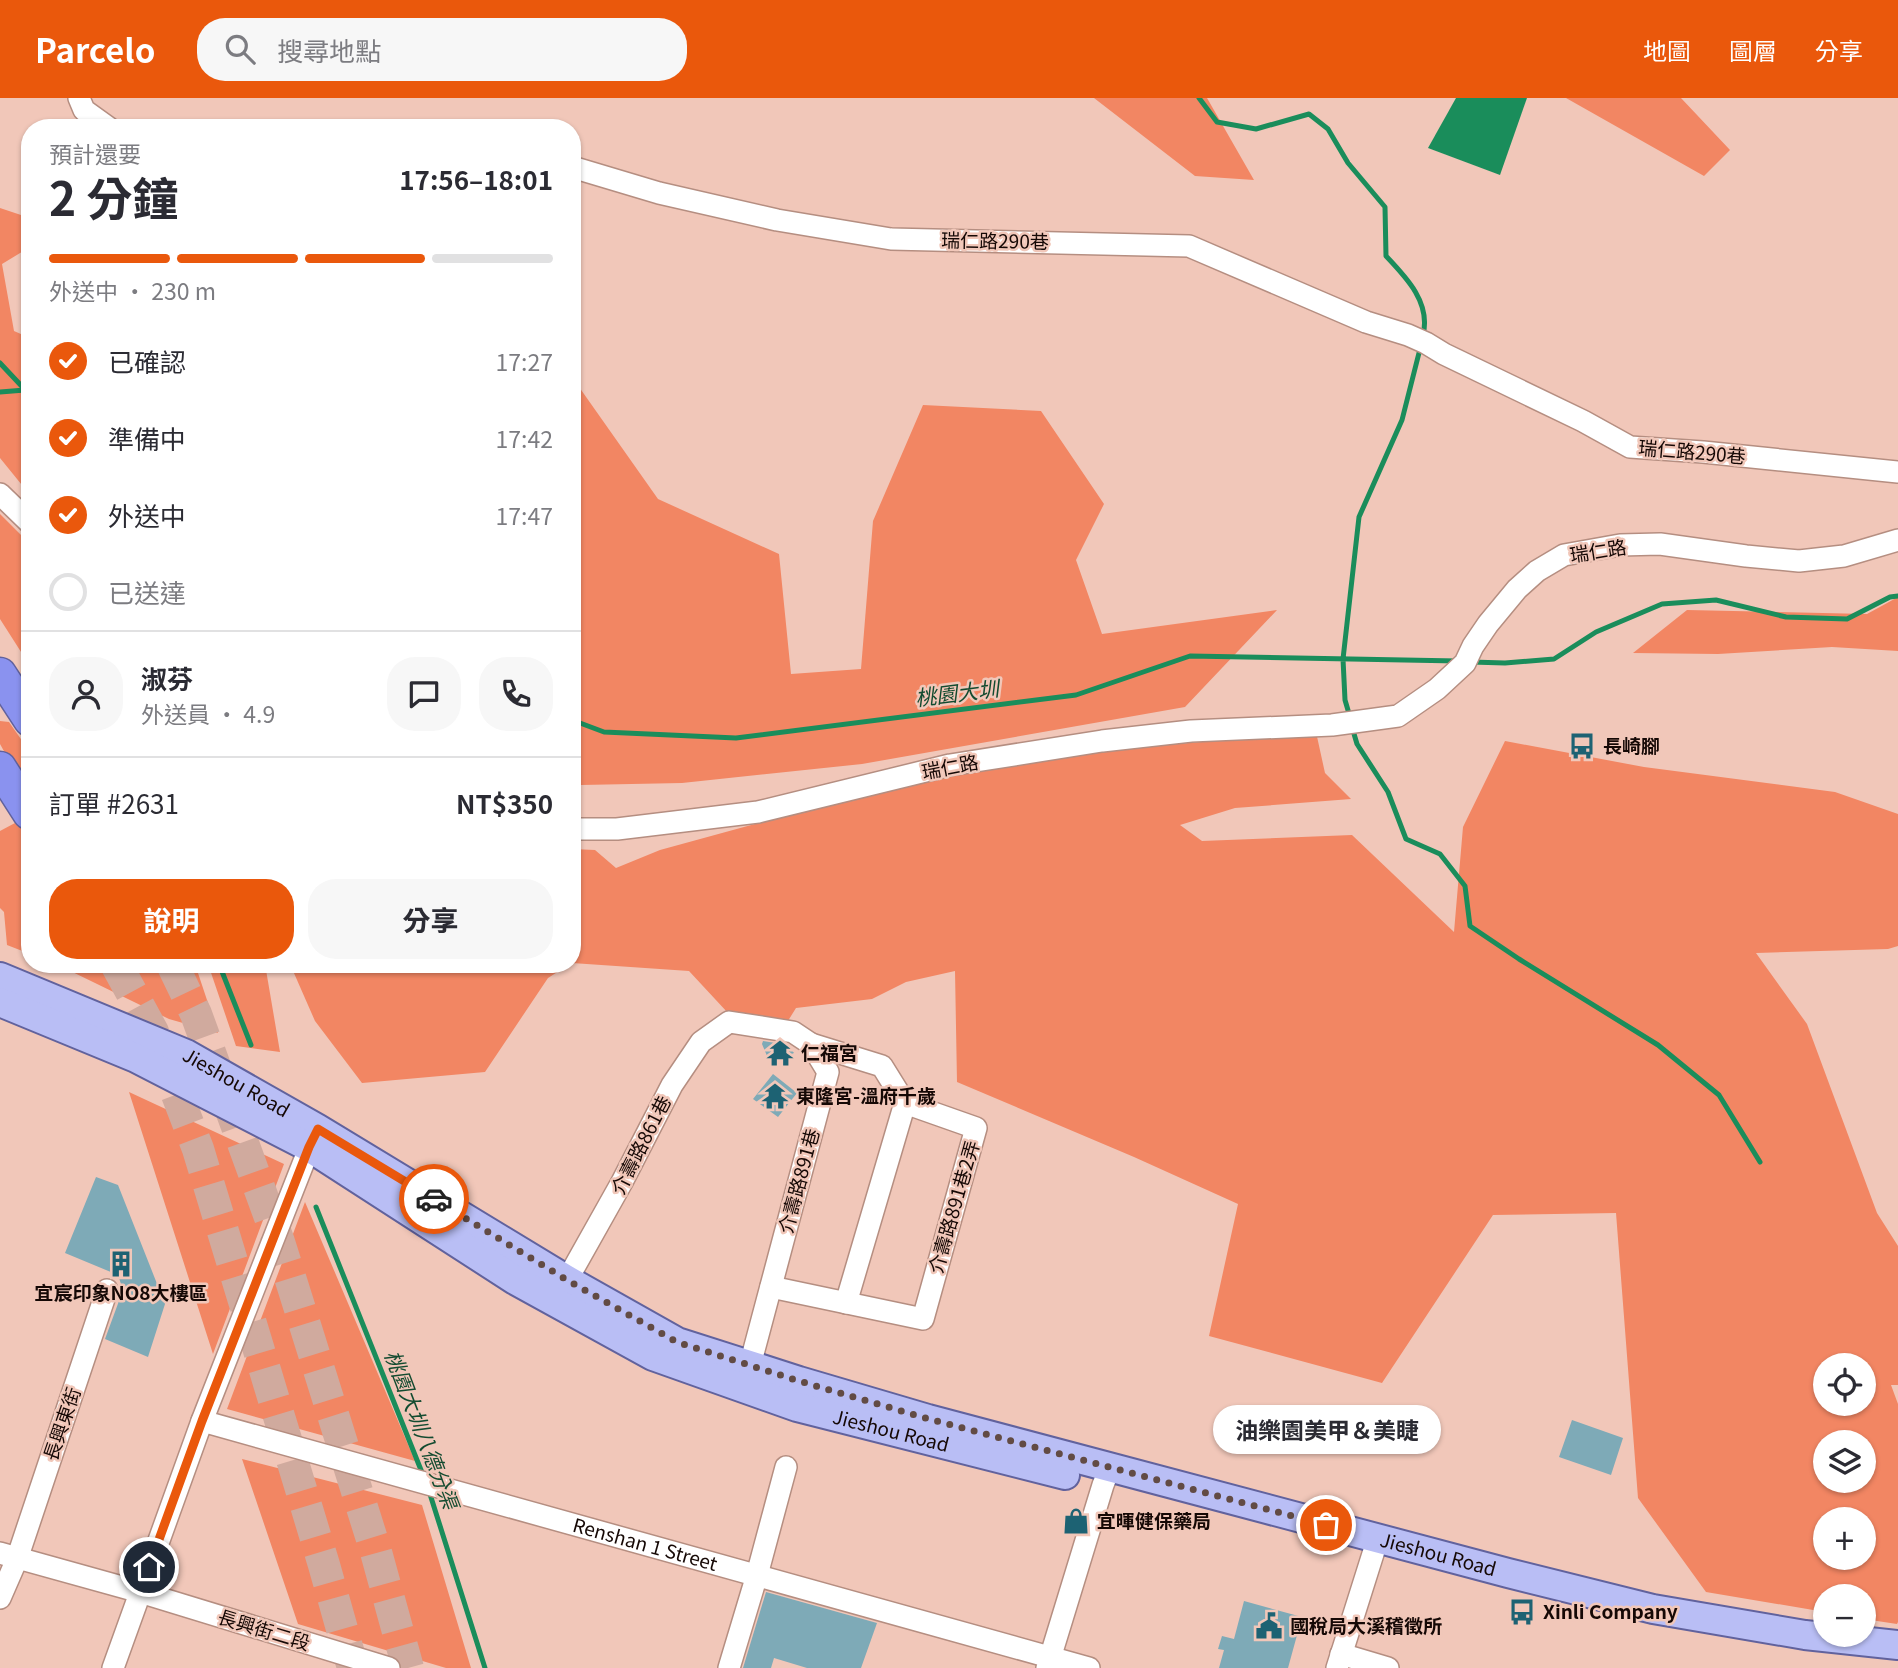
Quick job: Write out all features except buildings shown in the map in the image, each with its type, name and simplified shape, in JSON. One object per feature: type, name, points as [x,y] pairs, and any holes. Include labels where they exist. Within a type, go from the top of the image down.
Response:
[{"type":"highway","points":[[3,685],[21,708]]},
{"type":"highway","points":[[0,768],[21,801]]},
{"type":"main road","name":"Jieshou Road","points":[[0,977],[186,1054],[313,1138],[515,1280],[653,1356],[797,1407],[1106,1476],[1376,1547],[1649,1628],[1898,1664]]},
{"type":"main road","name":"Jieshou Road","points":[[0,1002],[136,1058],[313,1138],[677,1342],[1106,1476]]},
{"type":"main road","name":"Jieshou Road","points":[[1376,1547],[1508,1573],[1653,1609],[1805,1635],[1898,1646]]},
{"type":"street","points":[[79,98],[84,110],[96,119]]},
{"type":"street","name":"瑞仁路290巷","points":[[581,170],[659,193],[777,220],[891,239],[1189,246],[1367,322],[1417,339],[1630,447],[1898,472]]},
{"type":"street","points":[[0,495],[21,515]]},
{"type":"street","name":"瑞仁路","points":[[581,829],[617,829],[758,812],[950,765],[1102,741],[1191,731],[1332,725],[1398,716],[1437,688],[1465,663],[1488,624],[1517,589],[1537,571],[1564,555],[1620,545],[1660,544],[1799,561],[1844,556],[1898,540]]},
{"type":"street","name":"介壽路861巷","points":[[567,1280],[672,1085],[701,1042],[729,1022],[793,1032],[811,1044]]},
{"type":"street","points":[[771,1287],[846,1303],[905,1103],[882,1066],[811,1044]]},
{"type":"street","name":"介壽路891巷","points":[[750,1366],[828,1073],[811,1044]]},
{"type":"street","name":"介壽路891巷2弄","points":[[846,1303],[923,1319],[976,1128],[905,1103]]},
{"type":"street","points":[[113,1668],[202,1421],[313,1138]]},
{"type":"street","name":"長興東街","points":[[0,1598],[8,1556],[107,1290]]},
{"type":"street","name":"Renshan 1 Street","points":[[202,1421],[757,1576],[1049,1663],[1089,1668]]},
{"type":"street","points":[[729,1668],[786,1467]]},
{"type":"street","points":[[1049,1663],[1106,1476]]},
{"type":"street","points":[[1376,1547],[1339,1661],[1388,1668]]},
{"type":"street","name":"長興街二段","points":[[8,1556],[140,1592],[389,1668]]},
{"type":"shaded area","points":[[1094,98],[1207,98],[1254,180],[1195,176]]},
{"type":"shaded area","points":[[1456,98],[1527,98],[1500,175],[1428,148]]},
{"type":"shaded area","points":[[1566,98],[1681,98],[1730,150],[1704,176]]},
{"type":"shaded area","points":[[0,208],[21,215],[21,252],[2,264],[14,331],[21,334],[21,484],[0,458]]},
{"type":"shaded area","points":[[581,390],[658,499],[779,554],[791,674],[861,669],[873,521],[923,405],[1041,411],[1104,504],[1076,560],[1102,634],[1277,610],[1185,707],[862,764],[682,783],[581,785]]},
{"type":"shaded area","points":[[0,514],[21,535],[21,652],[0,619]]},
{"type":"shaded area","points":[[1898,597],[1898,651],[1832,647],[1718,654],[1633,653],[1687,610],[1867,614]]},
{"type":"shaded area","points":[[0,721],[9,722],[21,739],[21,782],[0,744]]},
{"type":"shaded area","points":[[1316,732],[1325,773],[1351,799],[1235,808],[1180,825],[1202,841],[1352,835],[1454,932],[1463,827],[1505,741],[1644,767],[1835,792],[1898,814],[1898,946],[1888,949],[1756,953],[1807,1024],[1877,1213],[1898,1246],[1898,1385],[1891,1385],[1898,1404],[1897,1624],[1876,1621],[1876,1584],[1813,1584],[1813,1610],[1706,1592],[1638,1498],[1616,1213],[1493,1215],[1382,1383],[1209,1336],[1238,1204],[957,1082],[955,971],[906,982],[872,999],[796,1008],[786,1024],[728,1013],[689,971],[581,964],[581,849],[595,850],[616,868],[660,850],[809,809],[1014,760]]},
{"type":"shaded area","points":[[21,820],[21,950],[7,945],[4,912],[0,908],[0,831]]},
{"type":"shaded area","points":[[74,973],[198,973],[218,1033],[169,1019]]},
{"type":"shaded area","points":[[211,973],[267,973],[280,1052],[236,1046]]},
{"type":"shaded area","points":[[294,973],[556,973],[548,978],[485,1072],[362,1083],[315,1021]]},
{"type":"shaded area","points":[[129,1092],[284,1164],[213,1354]]},
{"type":"shaded area","points":[[305,1202],[415,1461],[227,1409]]},
{"type":"shaded area","points":[[242,1459],[422,1505],[471,1668],[446,1668],[298,1624]]},
{"type":"waterway","points":[[1199,98],[1217,122],[1256,129],[1309,114],[1328,129],[1348,163],[1385,207],[1386,256],[1409,282],[1420,302],[1424,312],[1423,335]]},
{"type":"waterway","points":[[1350,717],[1345,700],[1343,659],[1359,517],[1402,420],[1421,345]]},
{"type":"waterway","name":"桃園大圳","points":[[0,363],[21,385]]},
{"type":"waterway","points":[[0,392],[21,390]]},
{"type":"waterway","points":[[1471,662],[1505,663],[1554,659],[1596,632],[1662,604],[1716,600],[1786,617],[1847,619],[1890,597],[1898,596]]},
{"type":"waterway","name":"桃園大圳","points":[[581,723],[604,732],[736,738],[1076,695],[1190,656],[1458,661]]},
{"type":"waterway","points":[[1352,727],[1357,744],[1388,792],[1406,839],[1440,854],[1465,886],[1470,926],[1658,1045],[1719,1095],[1760,1162]]},
{"type":"waterway","name":"桃園大圳八德分渠","points":[[223,973],[251,1045]]},
{"type":"waterway","name":"桃園大圳八德分渠","points":[[316,1207],[423,1475]]},
{"type":"waterway","name":"桃園大圳八德分渠","points":[[429,1491],[485,1668]]},
{"type":"tunnel","points":[[121,973],[153,1032],[198,1149],[353,1668]]},
{"type":"tunnel","points":[[176,973],[196,1014],[279,1242],[376,1552],[408,1668]]},
{"type":"way so far","points":[[434,1199],[567,1280],[677,1342],[929,1419],[1326,1525]]},
{"type":"place","name":"長崎腳","points":[[1582,746]]},
{"type":"place","name":"仁福宮","points":[[780,1053]]},
{"type":"place","name":"東隆宮-溫府千歲","points":[[775,1096]]},
{"type":"place","name":"宜宸印象NO8大樓區","points":[[121,1264]]},
{"type":"place","name":"宜暉健保藥局","points":[[1076,1521]]},
{"type":"place","name":"油樂園美甲＆美睫","points":[[1326,1525]]},
{"type":"place","name":"Xinli Company","points":[[1522,1612]]},
{"type":"place","name":"國稅局大溪稽徵所","points":[[1269,1626]]},
{"type":"route","points":[[149,1567],[211,1396],[318,1129],[434,1199]]}]
